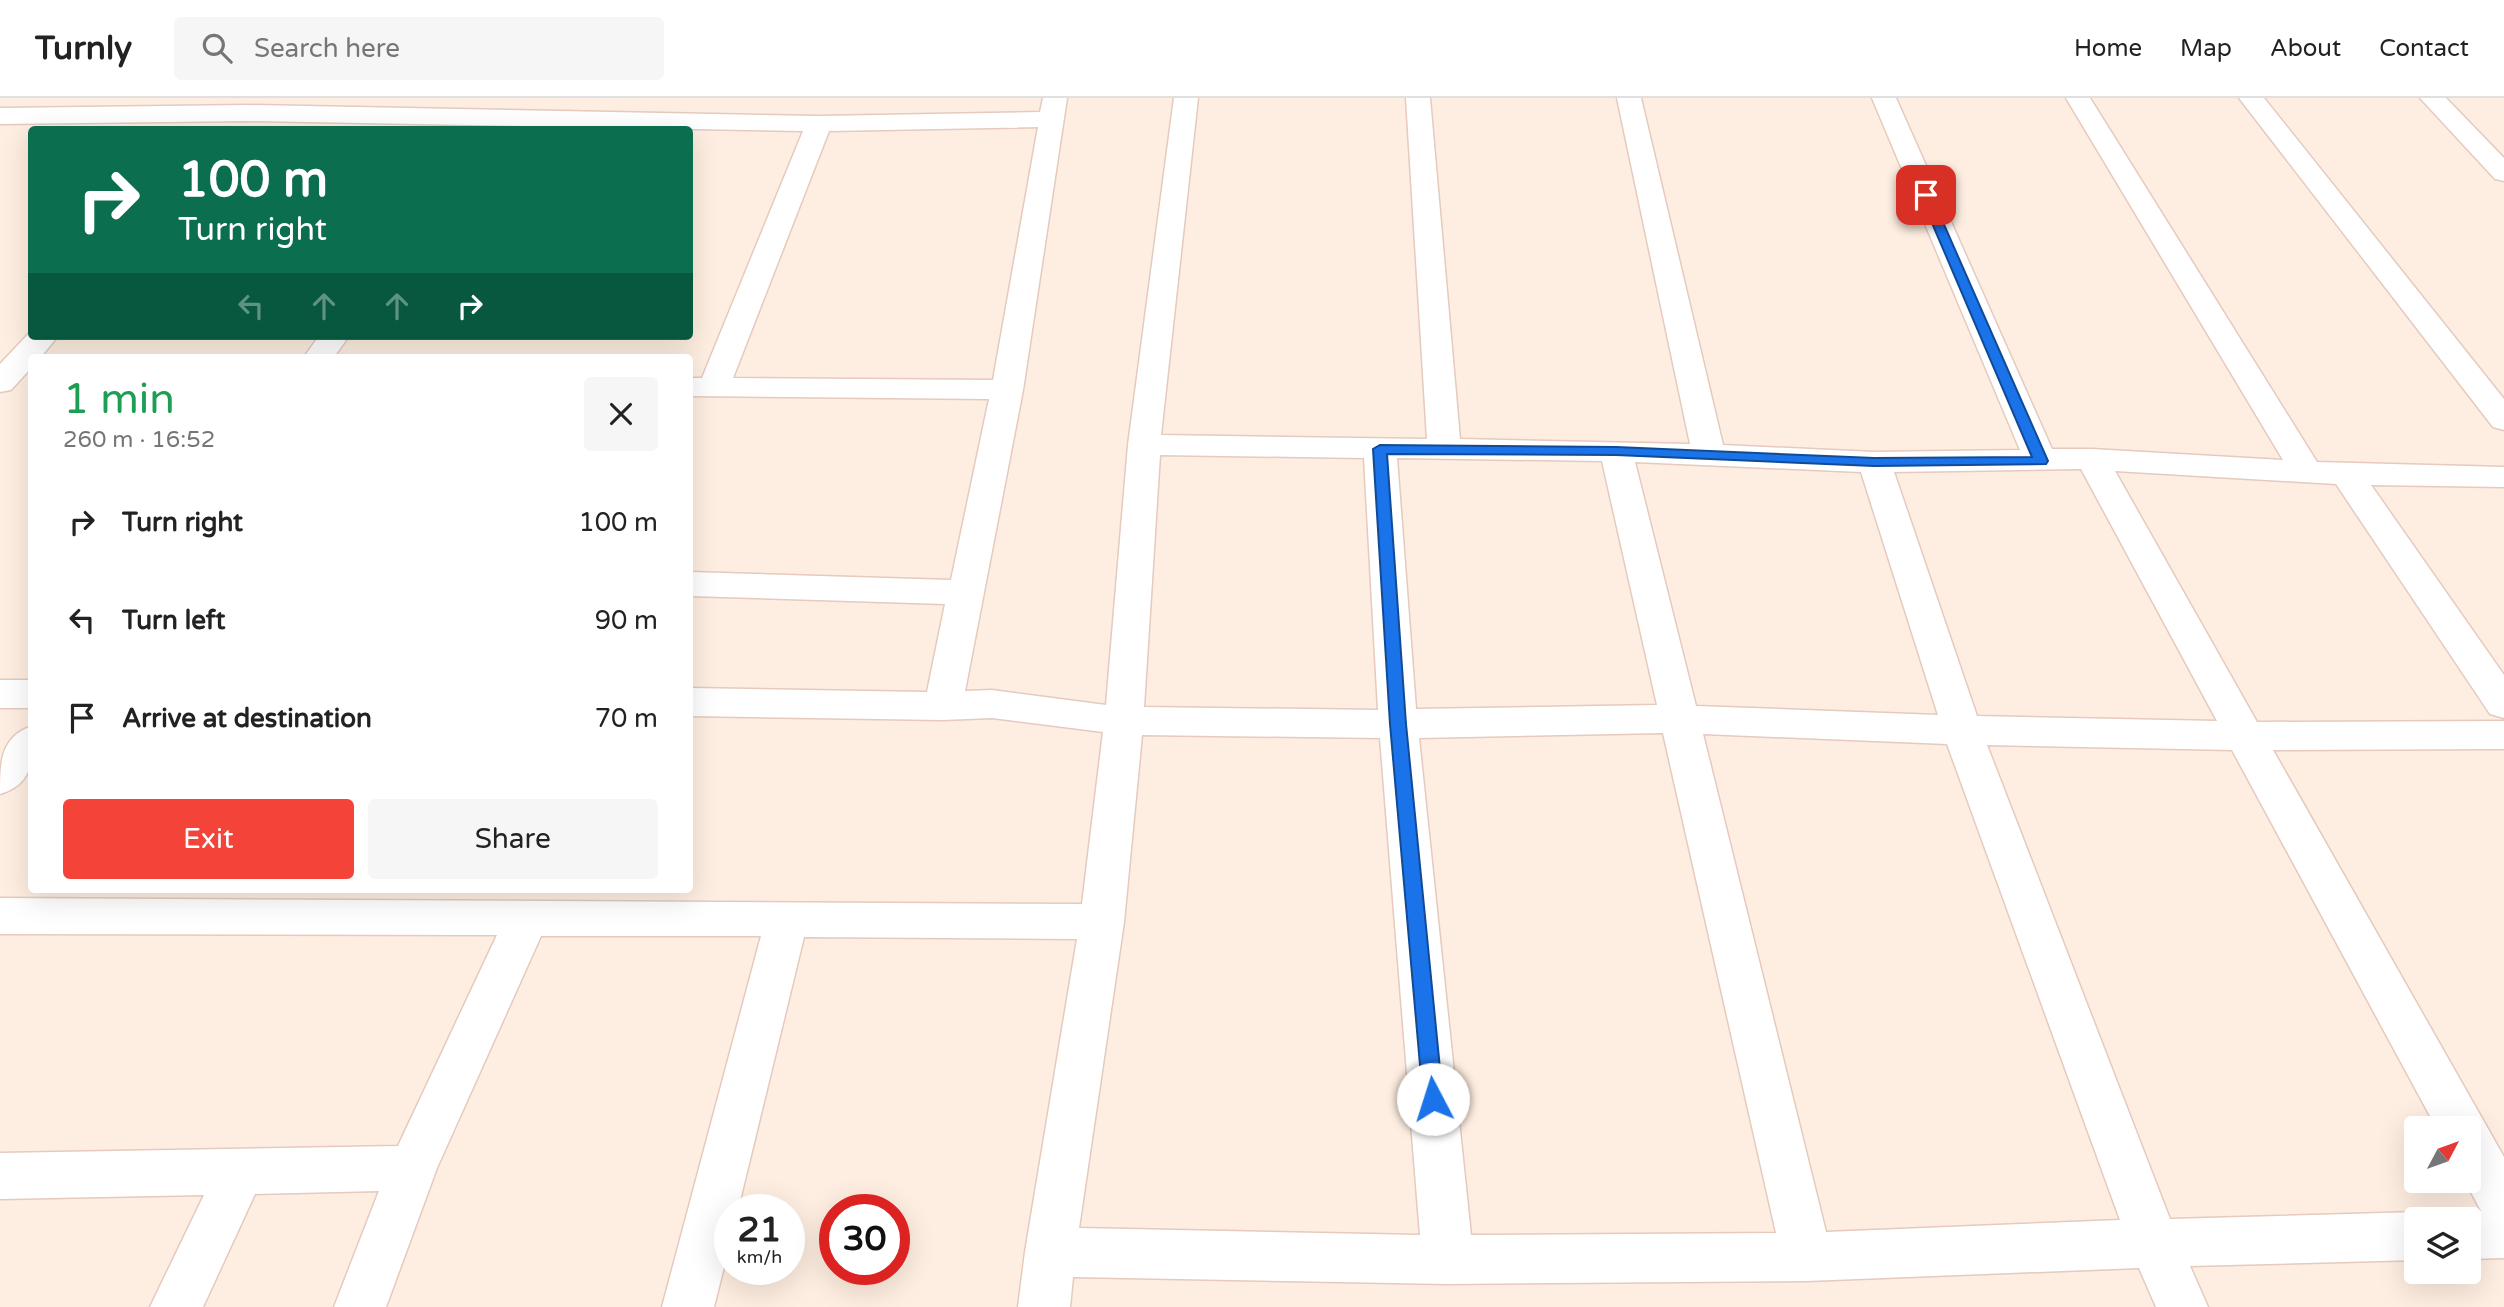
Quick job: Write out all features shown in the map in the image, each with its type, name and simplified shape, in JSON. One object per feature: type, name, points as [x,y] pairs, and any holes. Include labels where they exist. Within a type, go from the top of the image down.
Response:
[{"type":"street","points":[[1044,1307],[1050,1252],[1102,922],[1124,721],[1144,445],[1186,98]]},
{"type":"street","points":[[1418,98],[1444,448]]},
{"type":"street","points":[[1629,98],[1709,454]]},
{"type":"street","points":[[1884,98],[2041,461]]},
{"type":"street","points":[[2078,98],[2307,472]]},
{"type":"street","points":[[2251,98],[2504,420]]},
{"type":"street","points":[[2432,98],[2504,173]]},
{"type":"street","points":[[2,118],[248,114],[488,124],[819,124],[1053,108],[1007,390],[943,706]]},
{"type":"street","points":[[819,124],[702,387],[1007,390]]},
{"type":"street","points":[[29,354],[40,340]]},
{"type":"street","points":[[8,382],[28,356]]},
{"type":"street","points":[[1144,445],[1616,451],[1874,462],[2092,459],[2346,474],[2504,477]]},
{"type":"street","points":[[1380,449],[1398,724],[1448,1260]]},
{"type":"street","points":[[1616,451],[1807,1257]]},
{"type":"street","points":[[2092,459],[2455,1116]]},
{"type":"street","points":[[1874,462],[1962,730],[2154,1243],[2182,1307]]},
{"type":"street","points":[[2346,474],[2504,704]]},
{"type":"street","points":[[693,584],[965,593]]},
{"type":"street","points":[[0,694],[28,694]]},
{"type":"street","points":[[693,702],[943,706],[992,704],[1124,721],[1398,724],[1678,719],[1962,730],[2246,736],[2504,735]]},
{"type":"street","points":[[0,779],[28,745]]},
{"type":"street","points":[[0,916],[1102,922]]},
{"type":"street","points":[[360,1307],[412,1168],[527,918]]},
{"type":"street","points":[[688,1307],[787,919]]},
{"type":"street","points":[[2482,1164],[2504,1204]]},
{"type":"street","points":[[0,1177],[239,1174],[412,1168]]},
{"type":"street","points":[[176,1307],[239,1174]]},
{"type":"street","points":[[2481,1235],[2504,1234]]},
{"type":"street","points":[[1050,1252],[1448,1260],[1807,1257],[2404,1236]]},
{"type":"route","points":[[1433,1099],[1398,724],[1380,449],[1616,451],[1874,462],[2041,461],[1926,195]]}]
